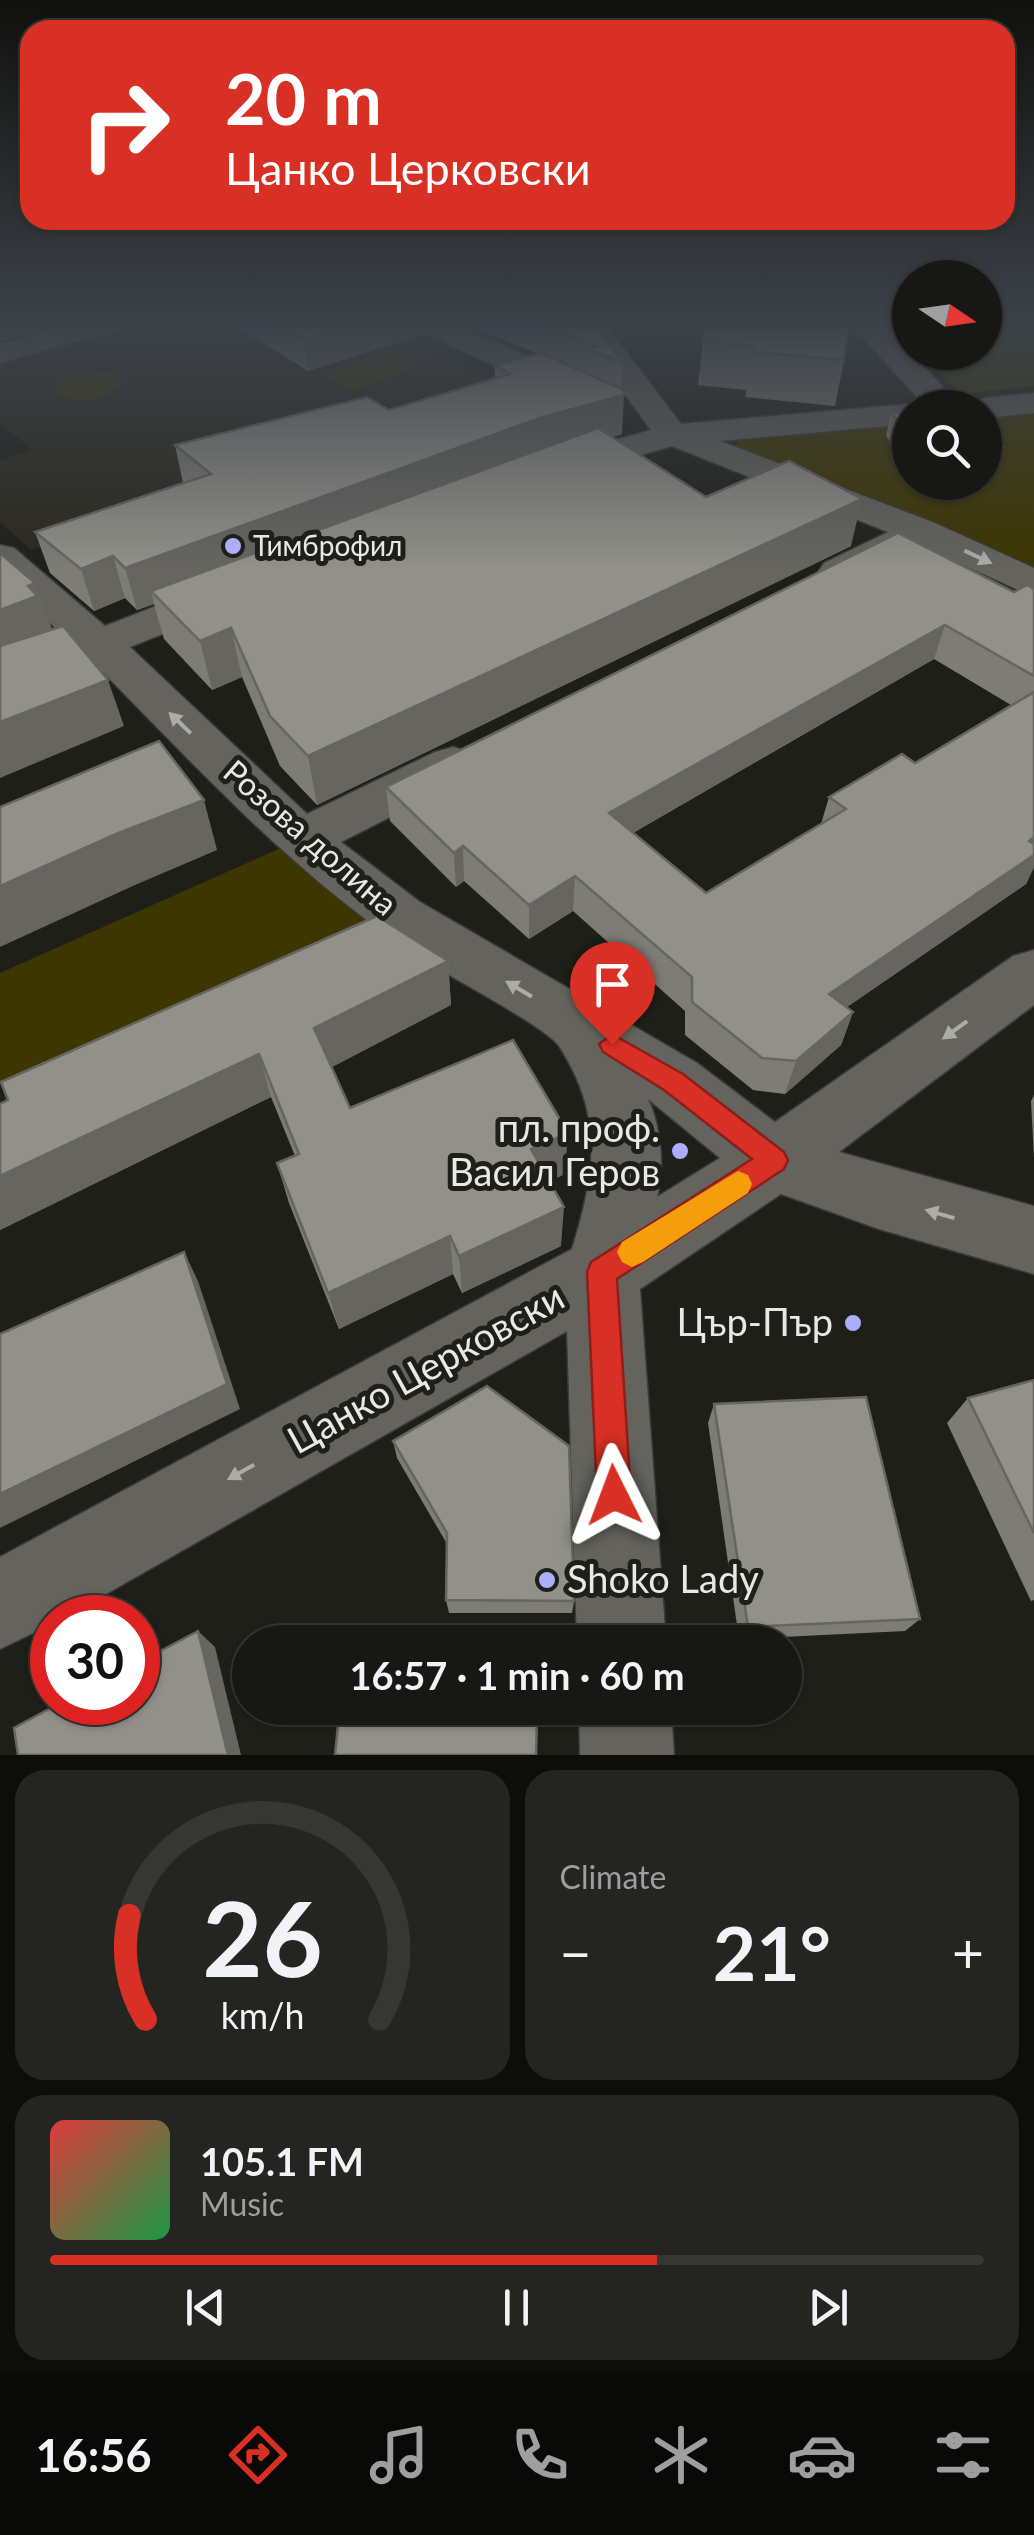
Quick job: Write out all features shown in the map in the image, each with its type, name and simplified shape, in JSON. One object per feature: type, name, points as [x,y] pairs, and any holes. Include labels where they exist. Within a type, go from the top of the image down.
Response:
[{"type":"street","points":[[606,405],[672,435],[922,531],[1034,584]]},
{"type":"street","points":[[649,405],[672,435]]},
{"type":"street","points":[[520,481],[672,435],[892,416]]},
{"type":"street","points":[[800,591],[922,531]]},
{"type":"street","name":"Розова долина","points":[[0,557],[98,643],[300,839],[400,917],[674,1082],[774,1160],[879,1197],[1034,1240]]},
{"type":"street","points":[[0,683],[259,580]]},
{"type":"street","points":[[300,839],[495,743]]},
{"type":"street","points":[[345,940],[400,917]]},
{"type":"street","name":"Цанко Церковски","points":[[0,1604],[602,1272],[774,1160],[1034,973]]},
{"type":"street","points":[[581,1026],[623,1116],[627,1181],[602,1272],[621,1625]]},
{"type":"street","points":[[626,1725],[627,1755]]},
{"type":"shaded area","points":[[0,405],[420,405],[31,550],[0,522],[0,461],[32,450],[0,423]]},
{"type":"shaded area","points":[[1034,410],[1034,574],[733,450],[741,436],[892,423],[892,500],[1002,500],[1002,413]]},
{"type":"shaded area","points":[[301,839],[400,917],[0,1082],[0,973]]},
{"type":"building","points":[[335,405],[380,405],[389,410],[406,405],[588,405],[540,418],[125,568],[113,556],[81,569],[35,532],[211,474],[175,445]]},
{"type":"building","points":[[598,428],[706,497],[789,461],[862,499],[308,756],[270,716],[231,628],[200,641],[151,591]]},
{"type":"building","points":[[898,533],[1014,592],[1027,585],[1034,589],[1034,676],[945,625],[609,813],[706,893],[846,809],[829,797],[902,754],[915,763],[1034,692],[1034,837],[1029,841],[1034,844],[1034,855],[829,994],[853,1012],[796,1061],[762,1058],[692,1002],[692,977],[575,876],[529,905],[463,846],[454,853],[386,787]]},
{"type":"building","points":[[0,553],[35,583],[28,586],[37,596],[0,610]]},
{"type":"building","points":[[63,626],[108,680],[0,722],[0,646]]},
{"type":"building","points":[[159,741],[204,800],[0,886],[0,807]]},
{"type":"building","points":[[377,916],[448,961],[314,1028],[350,1108],[513,1040],[568,1133],[531,1149],[564,1207],[459,1256],[450,1236],[328,1293],[277,1163],[299,1154],[259,1054],[0,1176],[0,1104],[8,1100],[1,1082]]},
{"type":"building","points":[[184,1252],[227,1384],[0,1494],[0,1334]]},
{"type":"building","points":[[1034,1380],[1034,1533],[968,1398]]},
{"type":"building","points":[[487,1386],[569,1446],[574,1601],[446,1600],[447,1533],[393,1441]]},
{"type":"building","points":[[866,1397],[920,1619],[748,1625],[714,1404]]},
{"type":"building","points":[[198,1631],[228,1755],[18,1755],[14,1728],[30,1719],[30,1725],[160,1725],[160,1651]]},
{"type":"building","points":[[338,1725],[537,1725],[536,1755],[335,1755]]},
{"type":"slow traffic","points":[[632,1252],[738,1184]]},
{"type":"place","name":"Тимброфил","points":[[233,546]]},
{"type":"place","name":"пл. проф. Васил Геров","points":[[680,1151]]},
{"type":"place","name":"Цър-Пър","points":[[853,1323]]},
{"type":"place","name":"Shoko Lady","points":[[547,1580]]},
{"type":"route","points":[[612,1044],[674,1082],[774,1160],[602,1272],[614,1495]]}]
